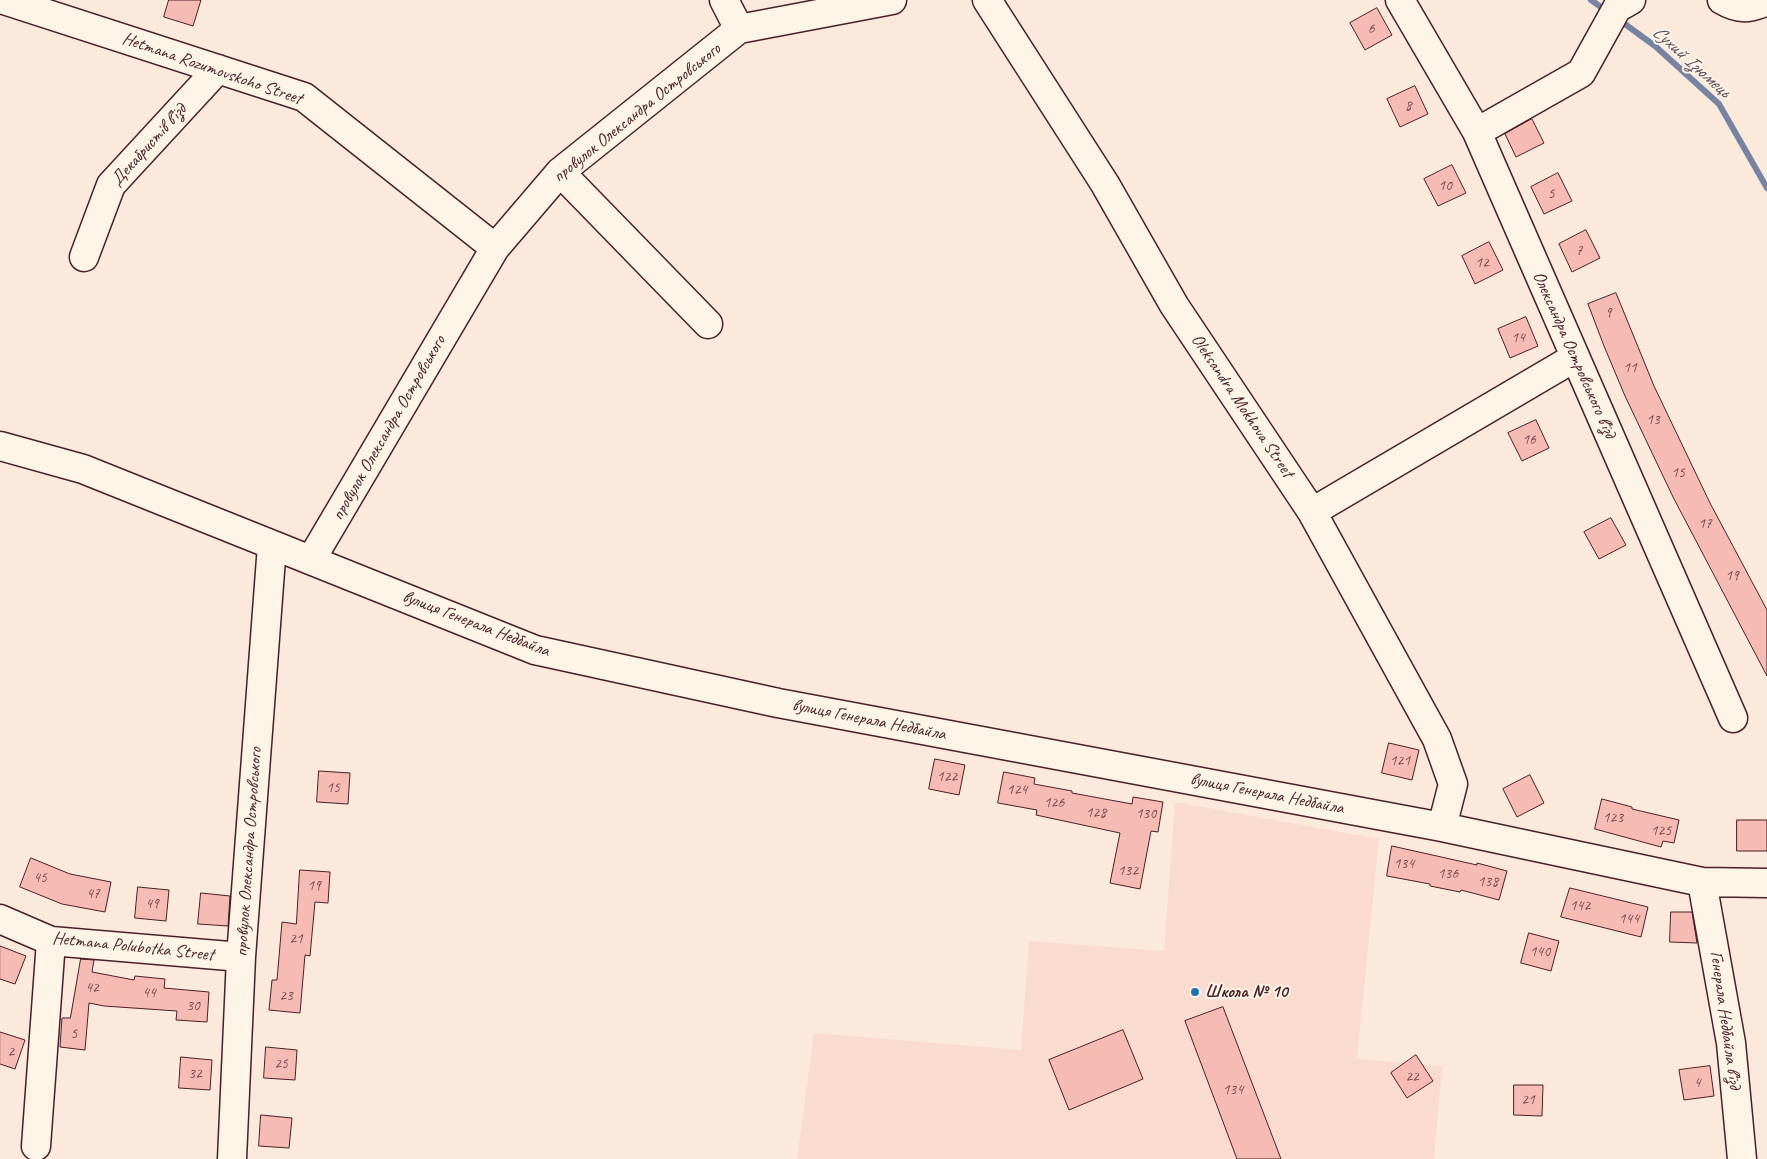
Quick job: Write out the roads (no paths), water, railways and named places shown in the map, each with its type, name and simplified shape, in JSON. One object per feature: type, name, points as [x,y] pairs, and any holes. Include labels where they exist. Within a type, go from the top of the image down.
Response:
[{"type":"street","name":"Hetmana Rozumovskoho Street","points":[[4,0],[304,97],[495,248]]},
{"type":"street","points":[[724,0],[740,29]]},
{"type":"street","name":"провулок Олександра Островського","points":[[312,560],[495,248],[560,172],[740,29],[892,0]]},
{"type":"street","name":"Oleksandra Mokhova Street","points":[[987,0],[1105,184],[1174,305],[1312,512],[1437,738],[1453,784],[1442,827]]},
{"type":"street","name":"Олександра Островського в’їзд","points":[[1400,0],[1477,132],[1574,358],[1733,718]]},
{"type":"street","points":[[1722,0],[1735,7],[1755,6],[1767,1]]},
{"type":"street","points":[[1477,132],[1581,73],[1619,10]]},
{"type":"street","name":"Декабристів в’їзд","points":[[84,257],[111,185],[218,70]]},
{"type":"street","points":[[560,172],[708,324]]},
{"type":"street","points":[[1312,512],[1574,358]]},
{"type":"street","name":"вулиця Генерала Недбайла","points":[[0,446],[83,469],[535,650],[778,703],[1442,827],[1702,882],[1767,883]]},
{"type":"street","name":"провулок Олександра Островського","points":[[232,1159],[241,957],[272,544]]},
{"type":"street","name":"Генерала Недбайла в’їзд","points":[[1702,882],[1731,1042],[1742,1159]]},
{"type":"street","name":"Hetmana Polubotka Street","points":[[0,919],[51,941],[241,957]]},
{"type":"street","points":[[36,1146],[51,941]]},
{"type":"waterway","name":"Сухий Ізюмець","points":[[1591,0],[1608,12]]},
{"type":"waterway","name":"Сухий Ізюмець","points":[[1618,19],[1655,46],[1719,104],[1767,188]]},
{"type":"place","name":"Школа № 10","points":[[1195,992]]}]
